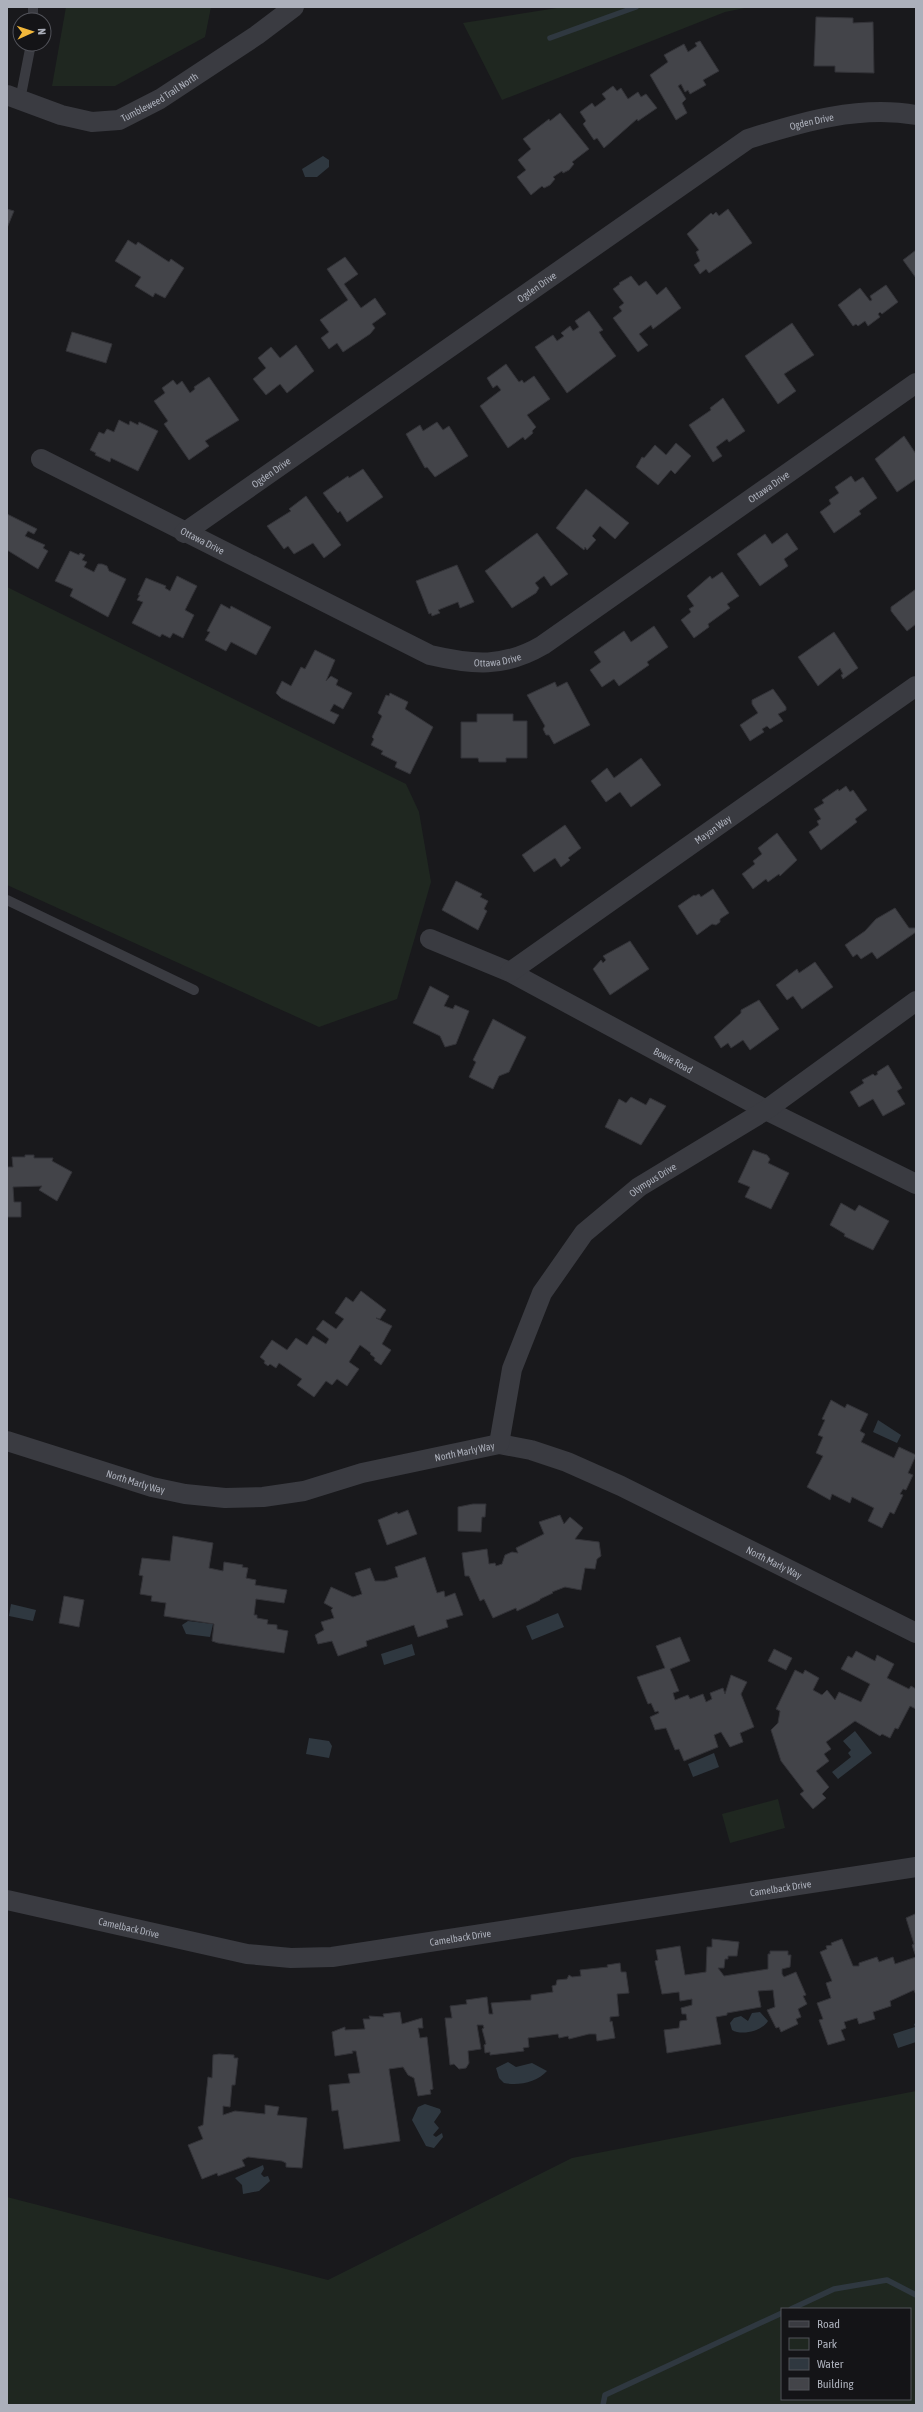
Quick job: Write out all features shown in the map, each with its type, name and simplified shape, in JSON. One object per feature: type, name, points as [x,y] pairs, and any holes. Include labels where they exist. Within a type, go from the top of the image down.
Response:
[{"type":"street","name":"Tumbleweed Trail North","points":[[14,98],[61,115],[92,122],[119,120],[160,99],[257,35],[294,7]]},
{"type":"street","name":"Ogden Drive","points":[[184,533],[748,139],[799,123],[862,112],[916,115]]},
{"type":"street","name":"Ottawa Drive","points":[[41,459],[184,533],[430,655],[460,662],[499,662],[522,657],[543,645],[916,383]]},
{"type":"street","name":"Mayan Way","points":[[510,972],[916,686]]},
{"type":"street","name":"Bowie Road","points":[[430,939],[510,972],[766,1110],[916,1184]]},
{"type":"street","name":"Olympus Drive","points":[[499,1444],[512,1368],[542,1293],[584,1233],[639,1187],[766,1110],[916,1002]]},
{"type":"street","name":"North Marly Way","points":[[7,1441],[152,1487],[185,1494],[225,1498],[263,1497],[304,1491],[362,1474],[499,1444],[531,1450],[567,1462],[621,1486],[916,1633]]},
{"type":"street","name":"Camelback Drive","points":[[7,1900],[247,1954],[291,1958],[332,1957],[916,1867]]},
{"type":"lane","points":[[14,98],[28,52]]},
{"type":"lane","points":[[7,900],[194,990]]},
{"type":"green space","points":[[66,7],[211,7],[205,37],[115,86],[52,86]]},
{"type":"green space","points":[[563,7],[750,7],[725,12],[502,100],[463,23]]},
{"type":"green space","points":[[7,587],[406,784],[419,812],[431,882],[397,999],[319,1027],[7,885]]},
{"type":"green space","points":[[778,1799],[785,1828],[730,1843],[722,1814]]},
{"type":"green space","points":[[916,2091],[916,2405],[7,2405],[7,2197],[328,2280],[572,2158]]},
{"type":"water","points":[[323,156],[329,160],[329,167],[317,177],[305,177],[302,169]]},
{"type":"water","points":[[878,1420],[901,1435],[897,1443],[873,1432]]},
{"type":"water","points":[[11,1604],[36,1610],[33,1621],[9,1616]]},
{"type":"water","points":[[558,1613],[564,1627],[532,1640],[526,1626]]},
{"type":"water","points":[[188,1621],[213,1624],[210,1637],[186,1634],[182,1625]]},
{"type":"water","points":[[412,1644],[415,1655],[384,1665],[381,1654]]},
{"type":"water","points":[[855,1731],[872,1753],[838,1779],[832,1772],[851,1757],[848,1753],[851,1750],[843,1741]]},
{"type":"water","points":[[309,1738],[329,1741],[332,1746],[329,1758],[306,1754]]},
{"type":"water","points":[[714,1753],[719,1767],[693,1777],[688,1764]]},
{"type":"water","points":[[760,2012],[768,2021],[765,2025],[752,2032],[741,2033],[732,2030],[730,2023],[734,2018],[741,2016],[748,2021],[752,2013]]},
{"type":"water","points":[[916,2023],[916,2042],[898,2048],[893,2034],[915,2027],[914,2024]]},
{"type":"water","points":[[508,2062],[516,2067],[532,2063],[547,2071],[538,2078],[527,2082],[516,2084],[504,2083],[499,2078],[496,2068]]},
{"type":"water","points":[[425,2104],[440,2109],[441,2112],[434,2122],[439,2128],[433,2135],[436,2137],[442,2133],[443,2137],[434,2148],[426,2146],[412,2120],[418,2107]]},
{"type":"water","points":[[263,2165],[264,2169],[261,2174],[264,2177],[268,2176],[270,2181],[259,2191],[243,2194],[242,2185],[235,2178]]},
{"type":"building","points":[[816,17],[853,18],[853,23],[873,22],[874,73],[835,72],[835,66],[814,66]]},
{"type":"building","points":[[700,41],[719,71],[703,80],[706,85],[690,94],[688,90],[685,92],[681,84],[678,86],[686,99],[682,103],[687,113],[676,120],[650,75],[668,62],[664,55],[684,44],[688,52],[697,46],[695,43]]},
{"type":"building","points":[[613,86],[617,91],[621,88],[628,99],[638,92],[641,97],[646,94],[657,108],[638,121],[637,119],[604,148],[597,138],[594,140],[583,124],[586,121],[580,112],[592,103],[595,107],[606,99],[602,94]]},
{"type":"building","points":[[560,113],[589,149],[572,162],[574,164],[569,170],[563,173],[562,171],[553,177],[555,179],[550,185],[544,188],[542,186],[531,195],[517,177],[526,170],[518,160],[531,149],[523,139],[549,119],[550,121]]},
{"type":"building","points":[[7,209],[14,211],[7,228]]},
{"type":"building","points":[[728,209],[752,243],[709,273],[706,269],[700,274],[694,265],[700,261],[696,252],[699,250],[687,234],[711,213],[713,215],[716,212],[719,216]]},
{"type":"building","points":[[128,240],[136,245],[138,242],[169,262],[171,259],[184,268],[165,298],[155,293],[153,297],[135,286],[141,277],[115,261]]},
{"type":"building","points":[[916,250],[916,278],[903,260]]},
{"type":"building","points":[[345,257],[358,274],[344,284],[361,308],[375,298],[386,314],[372,324],[375,328],[370,334],[343,352],[337,343],[329,349],[321,338],[329,332],[320,320],[348,300],[327,269]]},
{"type":"building","points":[[631,276],[639,286],[646,281],[657,295],[666,287],[681,308],[653,329],[651,325],[639,334],[648,345],[638,352],[613,318],[622,311],[619,307],[624,303],[613,289],[620,284],[619,283]]},
{"type":"building","points":[[886,285],[898,302],[882,314],[880,312],[878,314],[880,317],[868,326],[865,321],[858,326],[856,324],[853,326],[838,305],[860,288],[870,301],[872,300],[870,296]]},
{"type":"building","points":[[589,311],[603,330],[599,332],[602,337],[616,356],[567,393],[535,347],[553,335],[557,341],[564,336],[561,333],[570,326],[573,331],[579,327],[575,321]]},
{"type":"building","points":[[792,323],[814,355],[784,374],[796,391],[778,404],[745,356]]},
{"type":"building","points":[[72,332],[112,344],[106,363],[66,351]]},
{"type":"building","points":[[296,345],[314,371],[287,393],[280,384],[266,395],[253,379],[266,368],[258,358],[271,347],[280,358]]},
{"type":"building","points":[[506,364],[519,382],[522,380],[524,383],[534,376],[550,399],[527,415],[536,427],[532,431],[533,433],[525,440],[523,437],[508,448],[480,406],[501,390],[497,385],[493,388],[487,378]]},
{"type":"building","points":[[209,377],[239,420],[205,441],[209,446],[189,460],[164,424],[168,421],[154,401],[165,393],[162,388],[173,380],[177,385],[182,381],[190,393],[195,389],[194,387]]},
{"type":"building","points":[[723,398],[745,431],[729,442],[727,439],[716,447],[722,456],[713,462],[689,425],[711,410],[710,408]]},
{"type":"building","points":[[119,420],[129,425],[130,421],[138,425],[139,422],[158,431],[138,471],[111,458],[110,462],[95,455],[96,453],[90,450],[99,432],[104,434],[107,429],[114,432]]},
{"type":"building","points":[[437,422],[443,430],[449,426],[468,456],[435,477],[427,467],[425,468],[406,434],[420,425],[423,431]]},
{"type":"building","points":[[904,436],[916,454],[916,479],[897,492],[875,459]]},
{"type":"building","points":[[676,443],[691,456],[675,474],[671,470],[658,485],[636,467],[642,457],[644,458],[655,445],[666,455]]},
{"type":"building","points":[[363,469],[383,497],[347,522],[340,511],[338,513],[323,493],[348,476],[349,478]]},
{"type":"building","points":[[851,476],[855,482],[863,477],[877,498],[859,511],[861,514],[834,533],[820,512],[831,504],[829,500],[839,493],[835,487]]},
{"type":"building","points":[[586,489],[629,523],[615,539],[600,526],[592,536],[596,540],[587,550],[585,547],[584,550],[556,528]]},
{"type":"building","points":[[306,496],[341,545],[324,558],[313,543],[294,554],[288,546],[284,549],[267,526],[291,511],[289,509]]},
{"type":"building","points":[[7,514],[37,529],[34,534],[28,531],[25,536],[45,545],[43,548],[48,551],[38,569],[7,550]]},
{"type":"building","points":[[537,533],[568,574],[551,586],[544,576],[535,583],[539,588],[536,593],[512,608],[485,571]]},
{"type":"building","points":[[787,533],[798,549],[784,559],[788,566],[760,586],[737,554],[765,534],[772,544]]},
{"type":"building","points":[[70,551],[79,555],[80,553],[85,555],[82,560],[87,562],[84,567],[94,572],[98,564],[102,564],[107,566],[109,571],[126,579],[108,617],[70,596],[73,589],[55,581]]},
{"type":"building","points":[[457,565],[474,602],[460,608],[458,602],[438,610],[440,613],[432,616],[431,613],[429,614],[416,581]]},
{"type":"building","points":[[722,572],[739,596],[727,604],[730,608],[708,624],[709,627],[694,638],[681,620],[691,612],[689,609],[694,606],[687,596],[710,576],[712,579]]},
{"type":"building","points":[[177,576],[197,586],[185,610],[194,615],[183,638],[173,633],[170,638],[162,634],[160,637],[132,623],[143,602],[137,600],[146,578],[166,586],[165,588],[170,591]]},
{"type":"building","points":[[916,589],[916,624],[907,631],[891,611],[891,607]]},
{"type":"building","points":[[221,604],[230,609],[231,606],[271,627],[256,655],[231,642],[226,651],[205,640],[210,632],[207,631]]},
{"type":"building","points":[[654,626],[668,647],[647,662],[649,665],[619,686],[614,679],[602,687],[590,670],[601,662],[594,652],[624,631],[631,642]]},
{"type":"building","points":[[834,632],[858,668],[843,679],[841,675],[843,674],[840,668],[818,686],[798,657]]},
{"type":"building","points":[[315,650],[335,660],[326,681],[331,676],[338,680],[336,685],[352,693],[343,709],[334,704],[330,711],[339,715],[334,724],[281,698],[276,693],[282,681],[291,686],[301,667],[305,669]]},
{"type":"building","points":[[555,682],[557,687],[567,682],[590,725],[554,744],[549,735],[546,735],[543,729],[545,726],[527,695]]},
{"type":"building","points":[[773,689],[786,707],[786,710],[778,714],[783,721],[770,729],[767,726],[762,729],[764,732],[750,741],[740,725],[758,713],[752,704],[752,700]]},
{"type":"building","points":[[390,693],[408,702],[405,709],[433,727],[410,774],[395,767],[397,762],[381,754],[383,751],[371,745],[374,739],[372,737],[382,716],[378,713],[386,695],[389,696]]},
{"type":"building","points":[[477,714],[513,714],[513,721],[527,721],[527,758],[506,758],[506,762],[479,762],[478,758],[461,758],[461,722],[477,722]]},
{"type":"building","points":[[641,758],[661,785],[631,807],[620,792],[606,802],[591,781],[607,768],[614,778]]},
{"type":"building","points":[[846,786],[850,792],[853,790],[867,810],[855,819],[857,822],[821,850],[809,832],[819,825],[817,821],[821,819],[814,809],[824,803],[822,800],[838,789],[839,791]]},
{"type":"building","points":[[565,825],[581,848],[568,858],[570,860],[561,867],[555,858],[534,872],[522,855]]},
{"type":"building","points":[[777,833],[797,860],[780,876],[779,874],[768,882],[766,879],[753,889],[742,874],[755,864],[753,861],[762,854],[758,848]]},
{"type":"building","points":[[456,881],[482,894],[480,897],[488,901],[484,909],[487,911],[478,930],[442,910]]},
{"type":"building","points":[[713,889],[729,913],[720,919],[720,922],[716,925],[712,924],[697,935],[678,906],[694,895],[699,894],[701,897]]},
{"type":"building","points":[[895,908],[909,928],[916,928],[916,932],[877,959],[872,952],[861,959],[857,954],[853,957],[845,945],[865,931],[876,919]]},
{"type":"building","points":[[630,941],[649,969],[610,995],[593,969],[601,960],[603,963],[606,960],[603,956]]},
{"type":"building","points":[[815,962],[833,987],[802,1009],[793,996],[787,1000],[776,985],[797,969],[799,973]]},
{"type":"building","points":[[430,986],[449,996],[444,1006],[453,1009],[455,1005],[469,1011],[456,1044],[445,1047],[440,1036],[413,1023]]},
{"type":"building","points":[[759,1000],[779,1029],[750,1050],[743,1040],[731,1048],[728,1043],[721,1048],[714,1037],[741,1013],[741,1010]]},
{"type":"building","points":[[493,1019],[526,1037],[509,1072],[499,1076],[493,1089],[469,1077],[476,1062],[473,1060]]},
{"type":"building","points":[[888,1065],[902,1088],[897,1091],[905,1104],[883,1116],[873,1099],[859,1107],[850,1092],[864,1083],[862,1080],[873,1074],[875,1076],[878,1074],[877,1072]]},
{"type":"building","points":[[631,1097],[646,1105],[650,1098],[666,1106],[641,1145],[605,1127],[619,1099],[626,1103]]},
{"type":"building","points":[[753,1150],[767,1155],[770,1159],[768,1163],[789,1173],[771,1209],[745,1197],[750,1187],[738,1182]]},
{"type":"building","points":[[25,1155],[34,1155],[34,1158],[53,1158],[52,1161],[72,1172],[57,1201],[39,1190],[42,1186],[13,1187],[14,1202],[21,1202],[21,1217],[7,1217],[7,1167],[13,1167],[12,1157],[25,1157]]},
{"type":"building","points":[[841,1203],[855,1211],[859,1205],[889,1221],[873,1250],[844,1236],[845,1234],[830,1225]]},
{"type":"building","points":[[361,1291],[386,1310],[380,1319],[376,1318],[392,1326],[382,1344],[391,1350],[381,1365],[374,1360],[375,1358],[370,1354],[371,1353],[360,1345],[349,1362],[359,1369],[347,1386],[337,1379],[332,1385],[326,1381],[314,1397],[297,1385],[302,1379],[279,1363],[276,1368],[270,1364],[268,1366],[264,1363],[265,1361],[260,1357],[272,1340],[287,1350],[296,1338],[307,1345],[313,1336],[326,1344],[329,1339],[316,1329],[323,1320],[336,1329],[344,1319],[335,1313],[346,1297],[353,1302]]},
{"type":"building","points":[[831,1400],[845,1408],[847,1404],[868,1414],[860,1431],[865,1434],[861,1442],[894,1458],[899,1447],[916,1455],[908,1473],[913,1475],[906,1490],[903,1489],[900,1494],[903,1495],[894,1514],[890,1512],[882,1528],[868,1521],[874,1508],[852,1497],[850,1503],[832,1494],[830,1500],[807,1487],[823,1456],[816,1453],[823,1437],[818,1435],[825,1420],[822,1419]]},
{"type":"building","points":[[473,1504],[486,1504],[485,1517],[482,1517],[481,1532],[458,1531],[458,1507]]},
{"type":"building","points":[[408,1510],[417,1534],[387,1545],[378,1520],[397,1512],[398,1514]]},
{"type":"building","points":[[560,1515],[564,1524],[570,1517],[583,1528],[575,1539],[599,1542],[601,1556],[597,1559],[595,1569],[585,1568],[581,1590],[565,1587],[552,1592],[553,1593],[517,1611],[516,1608],[493,1618],[484,1599],[480,1601],[469,1576],[465,1576],[462,1553],[487,1549],[489,1564],[495,1563],[496,1566],[502,1564],[505,1555],[512,1552],[518,1553],[516,1548],[544,1534],[539,1522]]},
{"type":"building","points":[[173,1536],[213,1543],[209,1568],[223,1571],[224,1562],[243,1565],[242,1567],[248,1568],[246,1578],[256,1580],[255,1585],[287,1590],[284,1603],[256,1599],[254,1615],[257,1615],[257,1618],[268,1620],[267,1624],[277,1625],[277,1629],[288,1631],[284,1653],[212,1641],[214,1624],[164,1616],[166,1603],[151,1601],[152,1596],[140,1594],[143,1576],[139,1575],[142,1558],[170,1561]]},
{"type":"building","points":[[425,1557],[437,1593],[444,1591],[445,1597],[455,1593],[463,1615],[446,1620],[448,1627],[418,1637],[414,1625],[366,1641],[367,1646],[338,1656],[332,1641],[318,1644],[315,1635],[324,1630],[321,1622],[334,1618],[331,1610],[333,1608],[324,1603],[331,1587],[353,1597],[362,1594],[355,1573],[370,1568],[375,1581],[385,1581],[398,1577],[395,1567]]},
{"type":"building","points":[[64,1596],[84,1600],[79,1627],[59,1623]]},
{"type":"building","points":[[680,1637],[690,1661],[670,1669],[679,1691],[673,1693],[675,1700],[688,1695],[690,1699],[703,1694],[706,1702],[712,1699],[710,1693],[723,1688],[725,1694],[731,1675],[747,1682],[741,1694],[754,1727],[740,1733],[743,1742],[730,1747],[721,1732],[714,1735],[718,1747],[684,1761],[679,1749],[675,1750],[666,1728],[655,1730],[650,1717],[659,1713],[658,1711],[655,1712],[651,1703],[648,1704],[637,1677],[665,1668],[656,1646]]},
{"type":"building","points":[[774,1649],[792,1658],[786,1670],[768,1661]]},
{"type":"building","points":[[856,1651],[875,1661],[877,1655],[894,1664],[887,1678],[909,1689],[911,1686],[916,1689],[916,1709],[910,1706],[898,1729],[895,1728],[890,1738],[882,1734],[880,1736],[855,1721],[826,1742],[831,1749],[824,1754],[829,1761],[816,1771],[829,1787],[822,1794],[826,1798],[813,1809],[800,1794],[804,1791],[781,1761],[771,1730],[778,1723],[780,1711],[776,1709],[795,1670],[803,1674],[805,1670],[819,1678],[813,1690],[822,1695],[827,1690],[835,1700],[839,1692],[861,1702],[870,1684],[841,1669],[848,1656],[852,1658]]},
{"type":"building","points":[[915,1914],[916,1957],[912,1945],[914,1944],[906,1918]]},
{"type":"building","points":[[712,1939],[739,1942],[737,1956],[728,1956],[728,1959],[725,1959],[724,1968],[718,1968],[724,1976],[768,1969],[768,1954],[770,1954],[770,1951],[788,1951],[788,1955],[791,1955],[790,1967],[782,1969],[782,1974],[784,1977],[796,1972],[806,1995],[803,1996],[807,2004],[798,2009],[801,2017],[796,2019],[798,2024],[781,2032],[779,2027],[776,2028],[767,2010],[775,2007],[773,1990],[758,1991],[761,2007],[727,2013],[727,2015],[716,2017],[721,2044],[667,2053],[664,2030],[679,2028],[680,2021],[687,2020],[686,2014],[682,2014],[681,2008],[692,2005],[692,1999],[680,2001],[679,1992],[662,1994],[655,1961],[658,1960],[656,1950],[680,1946],[685,1975],[706,1972],[707,1947],[712,1947]]},
{"type":"building","points":[[842,1939],[853,1966],[859,1966],[859,1963],[877,1957],[879,1962],[893,1957],[895,1964],[916,1957],[916,1995],[914,1990],[890,2001],[891,2006],[873,2012],[875,2019],[859,2024],[857,2018],[844,2022],[846,2028],[841,2030],[845,2040],[828,2045],[819,2020],[823,2019],[817,2003],[831,1998],[826,1983],[832,1981],[820,1952],[827,1949],[826,1946],[832,1945],[831,1943]]},
{"type":"building","points":[[620,1963],[621,1972],[626,1972],[629,1993],[617,1994],[619,2016],[610,2017],[615,2038],[597,2041],[596,2034],[589,2034],[569,2039],[568,2036],[559,2038],[558,2034],[528,2038],[529,2047],[523,2048],[524,2051],[490,2055],[490,2052],[485,2053],[484,2045],[486,2044],[482,2029],[484,2028],[483,2025],[477,2025],[481,2049],[468,2051],[469,2063],[466,2068],[459,2069],[454,2064],[450,2065],[445,2018],[452,2018],[450,2006],[467,2004],[466,2000],[487,1997],[489,2014],[493,2014],[491,2003],[531,2000],[531,1995],[553,1992],[552,1986],[556,1985],[557,1980],[567,1979],[569,1975],[572,1977],[581,1976],[580,1970],[608,1967],[607,1965]]},
{"type":"building","points":[[400,2012],[402,2024],[422,2018],[423,2028],[418,2028],[420,2038],[427,2037],[433,2089],[430,2090],[431,2094],[418,2096],[414,2078],[408,2075],[403,2067],[389,2069],[400,2141],[344,2149],[338,2110],[332,2111],[329,2085],[350,2083],[348,2074],[360,2073],[356,2051],[352,2051],[353,2053],[335,2056],[332,2032],[345,2027],[345,2030],[365,2029],[363,2019],[370,2019],[369,2016],[384,2017],[383,2014]]},
{"type":"building","points":[[213,2055],[234,2055],[234,2058],[238,2058],[235,2085],[232,2085],[230,2107],[223,2106],[223,2115],[235,2111],[265,2114],[265,2105],[279,2107],[277,2115],[307,2118],[302,2168],[286,2167],[286,2163],[282,2161],[248,2157],[242,2160],[245,2166],[218,2176],[217,2173],[202,2179],[188,2145],[203,2139],[198,2127],[203,2125],[208,2077],[212,2078]]},
{"type":"waterway","points":[[550,38],[636,7]]},
{"type":"waterway","points":[[793,2308],[834,2289],[887,2280],[916,2295]]},
{"type":"waterway","points":[[603,2405],[605,2395],[781,2313]]}]
